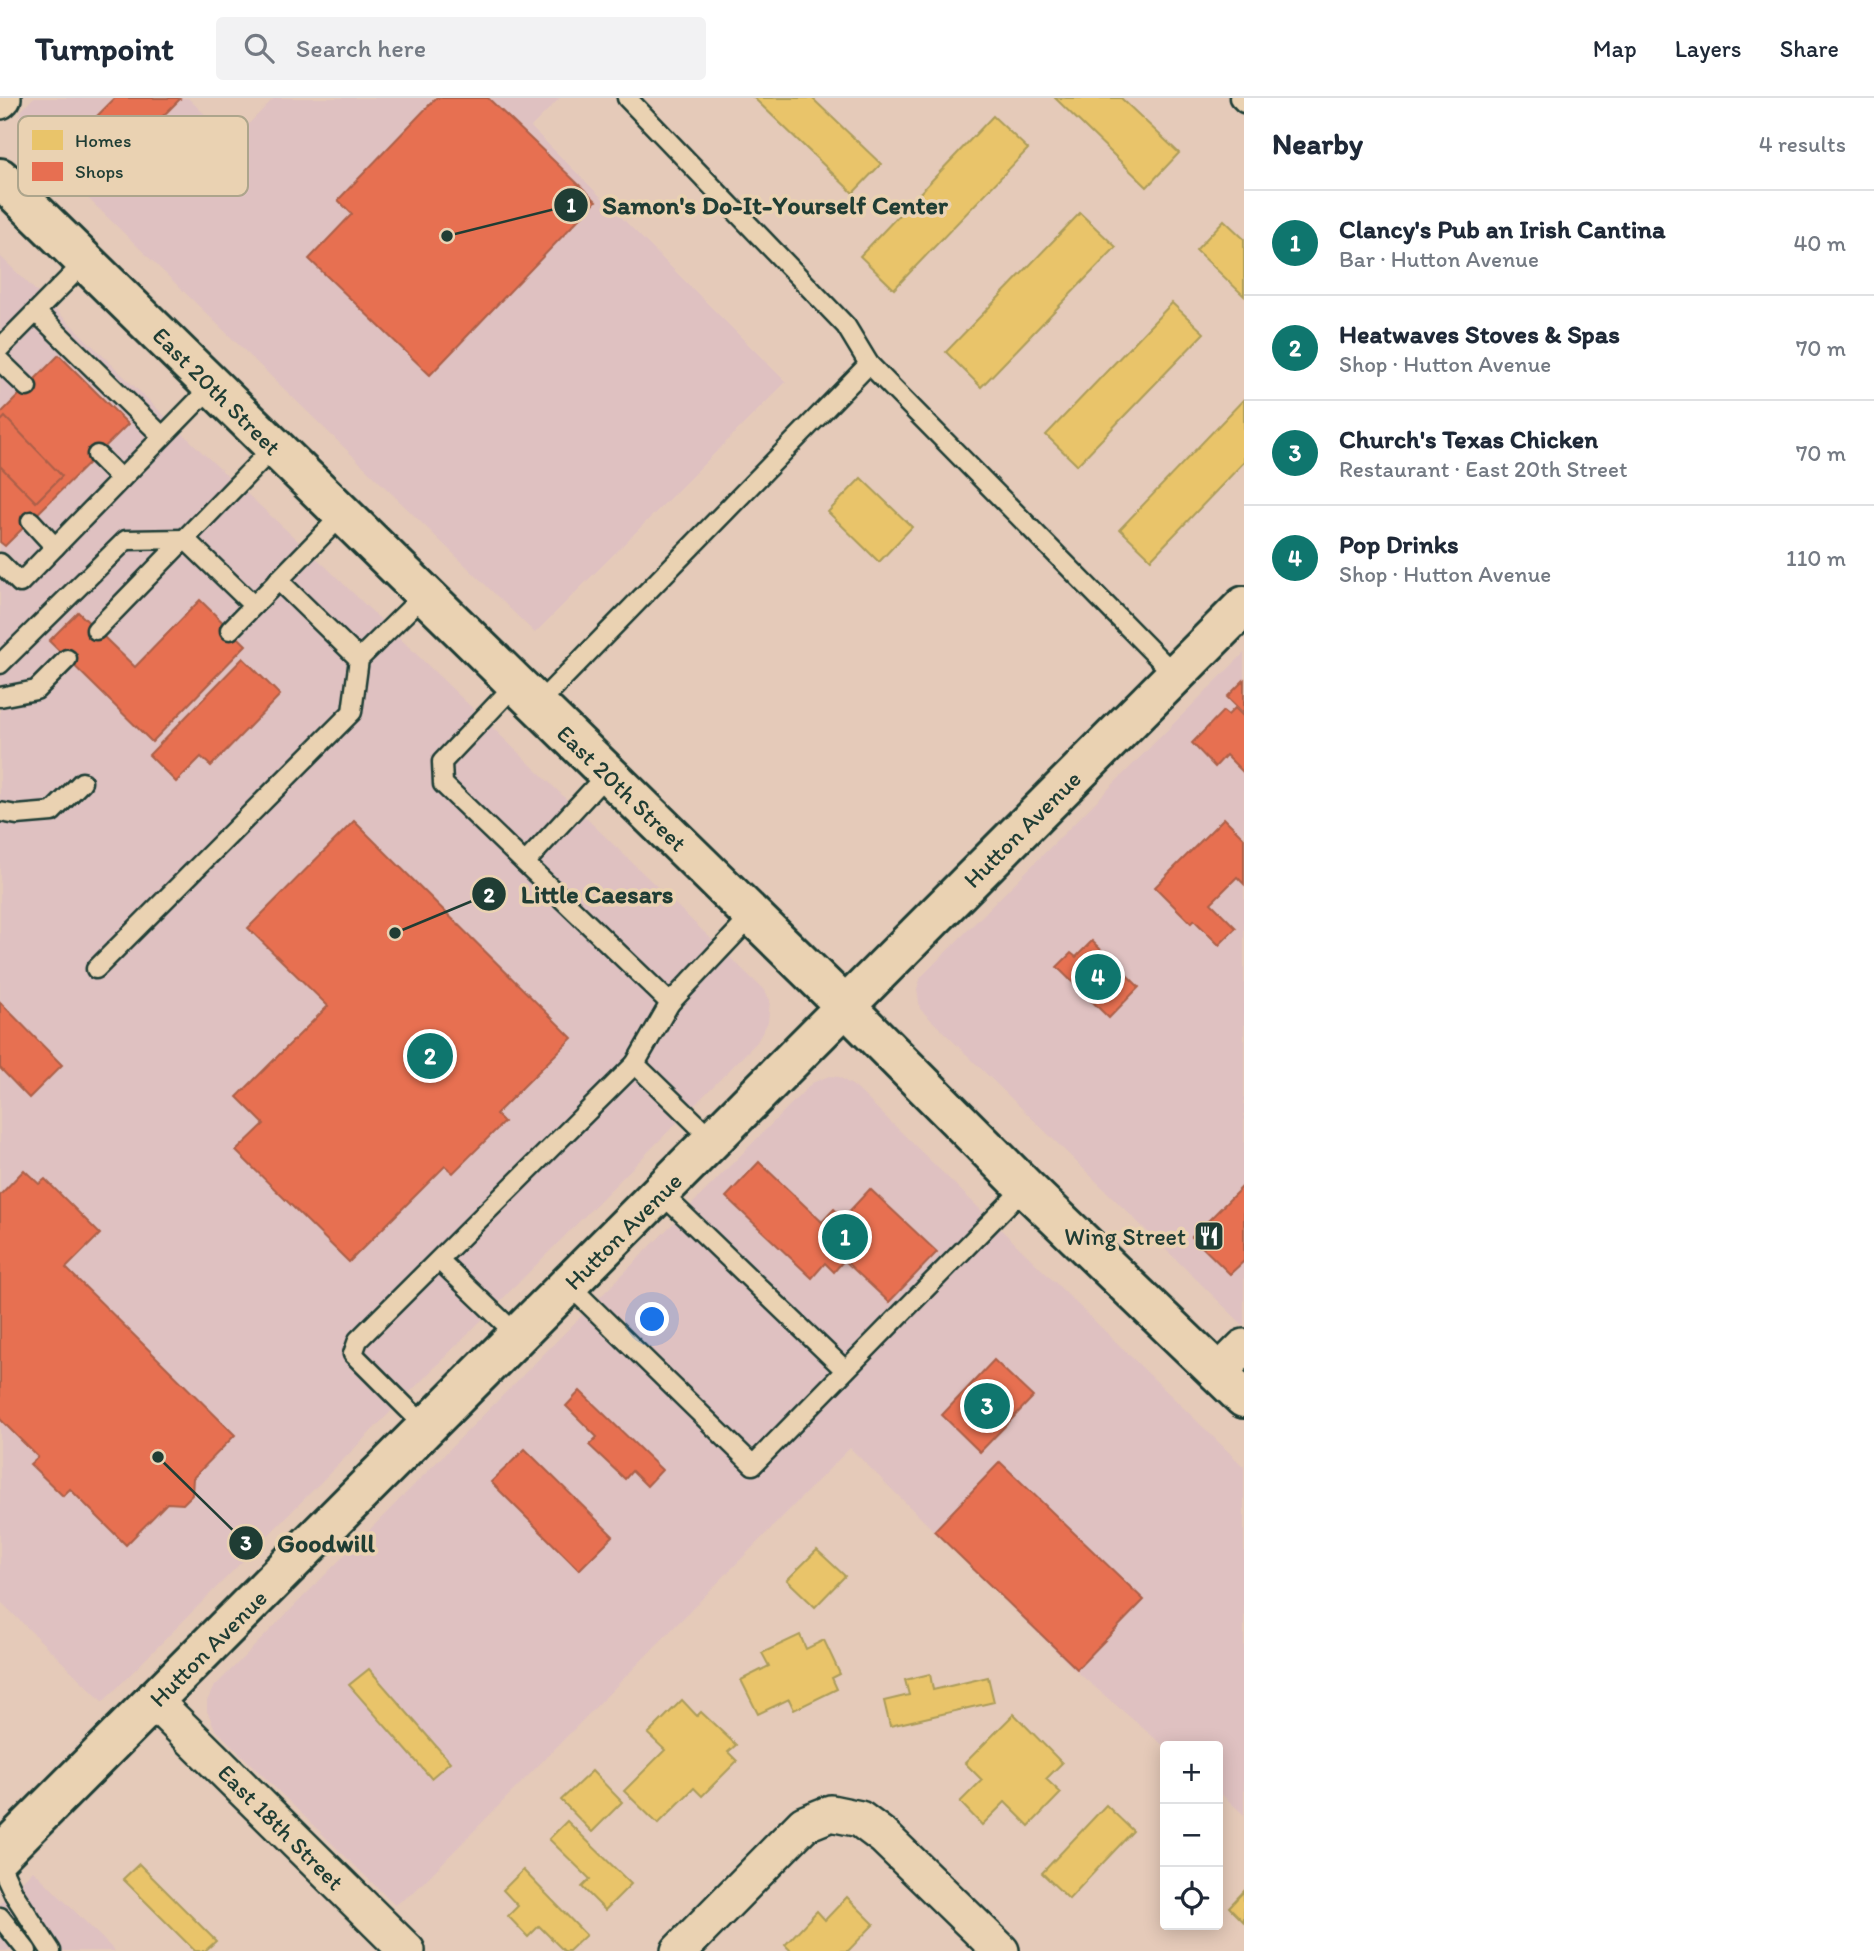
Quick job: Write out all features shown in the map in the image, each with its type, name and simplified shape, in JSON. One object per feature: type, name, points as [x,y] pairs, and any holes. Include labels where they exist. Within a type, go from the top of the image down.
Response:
[{"type":"main road","name":"East 20th Street","points":[[0,178],[18,196]]},
{"type":"main road","name":"East 20th Street","points":[[18,196],[845,1006],[1025,1187],[1231,1386]]},
{"type":"main road","name":"Hutton Avenue","points":[[0,1856],[1244,606]]},
{"type":"street","points":[[1231,1386],[1244,1346]]},
{"type":"street","name":"East 18th Street","points":[[155,1702],[407,1951]]},
{"type":"street","points":[[679,1951],[804,1824],[831,1813],[860,1819],[884,1837],[1001,1951]]},
{"type":"lane","points":[[627,98],[846,326],[869,364],[1175,675]]},
{"type":"lane","points":[[1239,98],[1244,103]]},
{"type":"lane","points":[[0,348],[85,262]]},
{"type":"lane","points":[[36,312],[162,436]]},
{"type":"lane","points":[[0,361],[27,387]]},
{"type":"lane","points":[[670,1003],[443,784],[442,762],[526,695],[869,364]]},
{"type":"lane","points":[[0,563],[20,583],[212,386]]},
{"type":"lane","points":[[96,630],[274,447]]},
{"type":"lane","points":[[97,455],[121,479]]},
{"type":"lane","points":[[230,629],[342,515]]},
{"type":"lane","points":[[31,521],[55,547]]},
{"type":"lane","points":[[0,664],[126,540],[185,539],[253,605]]},
{"type":"lane","points":[[278,580],[359,659]]},
{"type":"lane","points":[[96,970],[352,712],[359,659],[424,595]]},
{"type":"lane","points":[[0,697],[36,690],[67,659]]},
{"type":"lane","points":[[525,863],[607,774]]},
{"type":"lane","points":[[0,812],[17,815],[52,812],[82,782]]},
{"type":"lane","points":[[427,1428],[353,1354],[358,1340],[635,1064],[670,1003],[752,916]]},
{"type":"lane","points":[[635,1064],[713,1140]]},
{"type":"lane","points":[[569,1285],[752,1465],[1025,1187]]},
{"type":"lane","points":[[661,1193],[845,1370]]},
{"type":"lane","points":[[439,1259],[518,1336]]},
{"type":"lane","points":[[0,1864],[15,1894],[51,1951]]},
{"type":"lane","points":[[0,1917],[27,1951]]},
{"type":"shaded area","points":[[33,98],[188,98],[206,116],[20,116]]},
{"type":"shaded area","points":[[274,98],[560,98],[531,127],[786,382],[535,633],[86,196],[248,196],[248,125]]},
{"type":"shaded area","points":[[0,256],[467,703],[764,990],[770,1000],[768,1022],[757,1042],[103,1702],[0,1601]]},
{"type":"shaded area","points":[[1244,653],[1244,1326],[920,1009],[917,989],[921,977]]},
{"type":"shaded area","points":[[829,1076],[839,1077],[855,1087],[1244,1467],[1244,1815],[1223,1796],[1223,1741],[1160,1743],[1076,1671],[850,1448],[414,1892],[395,1905],[215,1729],[207,1711],[207,1701],[213,1688],[812,1083]]},
{"type":"shaded area","points":[[33,1870],[115,1951],[0,1951],[0,1903]]},
{"type":"building: Homes","points":[[754,98],[812,98],[881,164],[853,193]]},
{"type":"building: Homes","points":[[1055,98],[1121,98],[1179,153],[1147,187]]},
{"type":"building: Homes","points":[[993,116],[1028,149],[894,289],[860,256]]},
{"type":"building: Homes","points":[[1080,213],[1116,247],[981,387],[946,352]]},
{"type":"building: Homes","points":[[1224,220],[1244,239],[1244,296],[1196,250]]},
{"type":"building: Homes","points":[[1172,303],[1204,333],[1077,465],[1046,435]]},
{"type":"building: Homes","points":[[1244,399],[1244,462],[1151,559],[1120,529]]},
{"type":"building: Homes","points":[[861,478],[912,527],[879,562],[828,512]]},
{"type":"building: Homes","points":[[817,1550],[845,1576],[815,1607],[787,1580]]},
{"type":"building: Homes","points":[[800,1635],[806,1649],[824,1640],[840,1674],[832,1678],[837,1689],[794,1710],[789,1699],[758,1714],[741,1680],[769,1666],[762,1653]]},
{"type":"building: Homes","points":[[369,1669],[450,1762],[431,1778],[349,1685]]},
{"type":"building: Homes","points":[[930,1674],[933,1690],[988,1677],[994,1702],[890,1726],[884,1701],[909,1695],[905,1680]]},
{"type":"building: Homes","points":[[682,1700],[697,1716],[701,1712],[736,1745],[728,1752],[737,1761],[702,1796],[694,1788],[658,1824],[624,1791],[665,1750],[648,1734]]},
{"type":"building: Homes","points":[[1014,1714],[1062,1763],[1046,1779],[1061,1793],[1029,1826],[1005,1802],[982,1825],[960,1802],[982,1780],[965,1763]]},
{"type":"building: Homes","points":[[592,1771],[622,1802],[592,1832],[561,1800]]},
{"type":"building: Homes","points":[[1106,1805],[1133,1831],[1069,1899],[1042,1873]]},
{"type":"building: Homes","points":[[567,1821],[631,1884],[605,1910],[582,1887],[590,1879],[549,1839]]},
{"type":"building: Homes","points":[[139,1864],[216,1941],[205,1951],[195,1951],[123,1879]]},
{"type":"building: Homes","points":[[523,1870],[586,1935],[569,1951],[564,1951],[539,1926],[528,1937],[508,1916],[518,1906],[503,1890]]},
{"type":"building: Homes","points":[[1244,1891],[1244,1922],[1229,1907]]},
{"type":"building: Homes","points":[[847,1897],[874,1924],[848,1951],[791,1951],[785,1945],[817,1911],[825,1920]]},
{"type":"building: Shops","points":[[115,98],[180,99],[163,116],[97,116]]},
{"type":"building: Shops","points":[[436,98],[488,98],[596,201],[430,375],[309,259],[352,214],[338,200]]},
{"type":"building: Shops","points":[[59,355],[128,424],[5,546],[0,542],[0,414]]},
{"type":"building: Shops","points":[[5,417],[62,476],[36,502],[0,466],[0,422]]},
{"type":"building: Shops","points":[[200,600],[246,645],[152,742],[49,641],[78,612],[135,667]]},
{"type":"building: Shops","points":[[243,658],[280,695],[211,766],[201,757],[176,782],[149,755]]},
{"type":"building: Shops","points":[[1244,680],[1244,714],[1227,697]]},
{"type":"building: Shops","points":[[1235,708],[1244,717],[1244,773],[1226,755],[1215,767],[1192,743],[1223,711],[1228,715]]},
{"type":"building: Shops","points":[[1224,818],[1244,838],[1244,884],[1237,877],[1211,903],[1236,928],[1219,945],[1194,920],[1191,923],[1155,887]]},
{"type":"building: Shops","points":[[354,821],[572,1038],[496,1114],[504,1122],[453,1173],[445,1166],[349,1262],[236,1151],[264,1124],[237,1097],[328,1006],[248,928]]},
{"type":"building: Shops","points":[[1092,941],[1139,987],[1109,1018],[1057,967],[1071,953],[1076,957]]},
{"type":"building: Shops","points":[[0,1002],[62,1065],[29,1098],[0,1068]]},
{"type":"building: Shops","points":[[759,1162],[822,1222],[834,1209],[843,1218],[870,1189],[937,1252],[889,1302],[844,1260],[834,1272],[825,1263],[812,1278],[726,1197]]},
{"type":"building: Shops","points":[[24,1170],[39,1184],[45,1179],[100,1234],[66,1268],[235,1435],[193,1478],[192,1495],[183,1504],[167,1503],[126,1545],[70,1489],[63,1496],[30,1464],[38,1457],[0,1419],[0,1195]]},
{"type":"building: Shops","points":[[1244,1185],[1244,1261],[1230,1274],[1192,1237]]},
{"type":"building: Shops","points":[[994,1360],[1033,1397],[980,1452],[942,1415]]},
{"type":"building: Shops","points":[[580,1391],[662,1470],[647,1486],[632,1471],[625,1479],[589,1445],[597,1437],[566,1406]]},
{"type":"building: Shops","points":[[525,1449],[613,1536],[579,1570],[491,1482]]},
{"type":"building: Shops","points":[[1000,1462],[1144,1600],[1077,1669],[934,1531]]},
{"type":"place","name":"Samon's Do-It-Yourself Center","points":[[447,236]]},
{"type":"place","name":"Little Caesars","points":[[395,933]]},
{"type":"place","name":"Pop Drinks","points":[[1098,977]]},
{"type":"place","name":"Heatwaves Stoves & Spas","points":[[430,1056]]},
{"type":"place","name":"Wing Street","points":[[1209,1236]]},
{"type":"place","name":"Clancy's Pub an Irish Cantina","points":[[845,1237]]},
{"type":"place","name":"Church's Texas Chicken","points":[[987,1406]]},
{"type":"place","name":"Goodwill","points":[[158,1457]]}]
